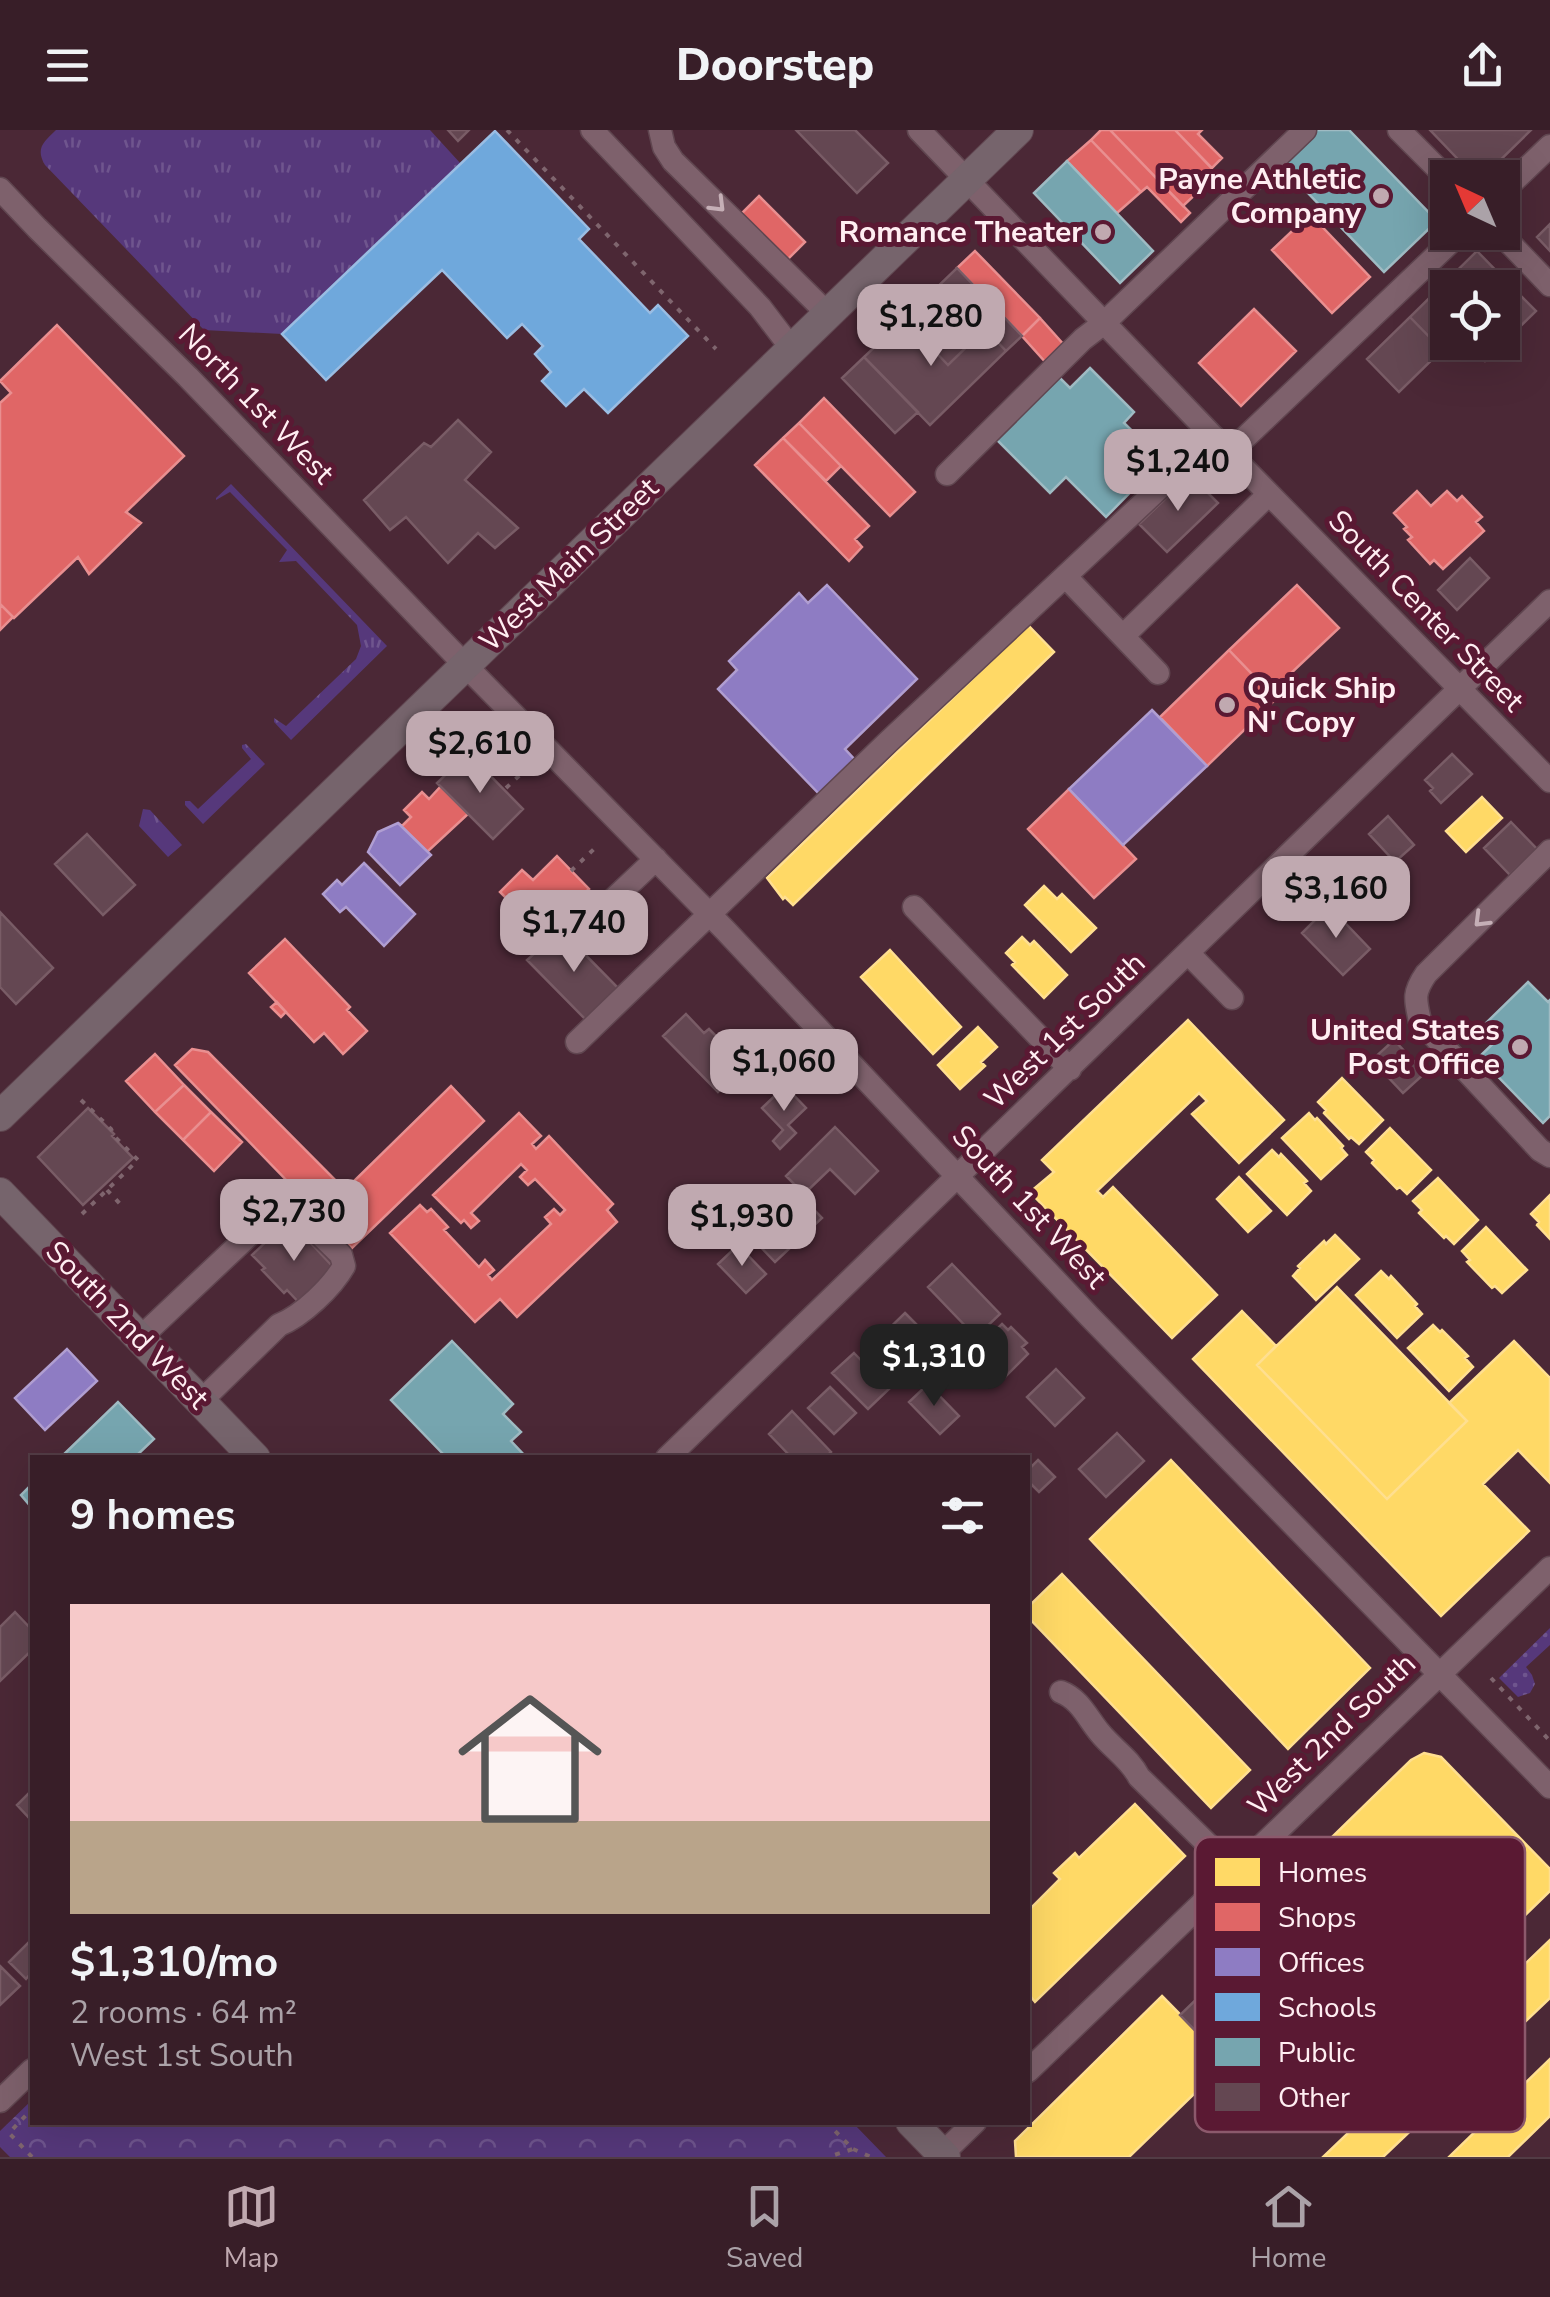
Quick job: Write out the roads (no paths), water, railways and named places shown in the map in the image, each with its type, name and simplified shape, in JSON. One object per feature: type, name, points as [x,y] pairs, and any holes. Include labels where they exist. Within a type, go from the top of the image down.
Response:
[{"type":"main road","name":"West Main Street","points":[[0,1116],[1018,130]]},
{"type":"main road","name":"South 2nd West","points":[[0,1193],[252,1455]]},
{"type":"main road","points":[[913,2125],[942,2156]]},
{"type":"street","points":[[592,130],[760,307],[792,349]]},
{"type":"street","points":[[660,130],[664,147],[673,160],[828,314]]},
{"type":"street","name":"South Center Street","points":[[918,130],[1550,782]]},
{"type":"street","points":[[947,474],[1305,130]]},
{"type":"street","points":[[1400,130],[1430,161]]},
{"type":"street","points":[[1520,175],[1550,146]]},
{"type":"street","name":"North 1st West","points":[[0,188],[201,390],[465,666]]},
{"type":"street","points":[[576,1042],[1066,577],[1221,446],[1440,250]]},
{"type":"street","points":[[1516,250],[1550,286]]},
{"type":"street","points":[[1122,636],[1269,494]]},
{"type":"street","points":[[1066,577],[1158,673]]},
{"type":"street","name":"West 1st South","points":[[671,1455],[1550,602]]},
{"type":"street","name":"South 1st West","points":[[465,666],[1550,1787]]},
{"type":"street","points":[[602,910],[656,860]]},
{"type":"street","points":[[1545,867],[1426,974],[1416,990],[1416,1002],[1420,1021],[1540,1150],[1550,1156]]},
{"type":"street","points":[[914,907],[1070,1068]]},
{"type":"street","points":[[1188,953],[1232,998]]},
{"type":"street","points":[[140,1338],[272,1216],[289,1209],[296,1211],[341,1255],[344,1266],[338,1277],[294,1319],[279,1325],[201,1401]]},
{"type":"street","name":"West 2nd South","points":[[1270,1837],[1550,1568]]},
{"type":"street","points":[[1060,1692],[1069,1696],[1098,1732],[1134,1766],[1139,1777],[1200,1837]]},
{"type":"street","name":"West 2nd South","points":[[1030,2069],[1195,1910]]},
{"type":"street","points":[[0,2101],[30,2072]]},
{"type":"street","points":[[942,2156],[971,2125]]},
{"type":"place","name":"Payne Athletic Company","points":[[1381,196]]},
{"type":"place","name":"Romance Theater","points":[[1103,232]]},
{"type":"place","name":"Quick Ship N' Copy","points":[[1227,705]]},
{"type":"place","name":"United States Post Office","points":[[1520,1047]]}]
